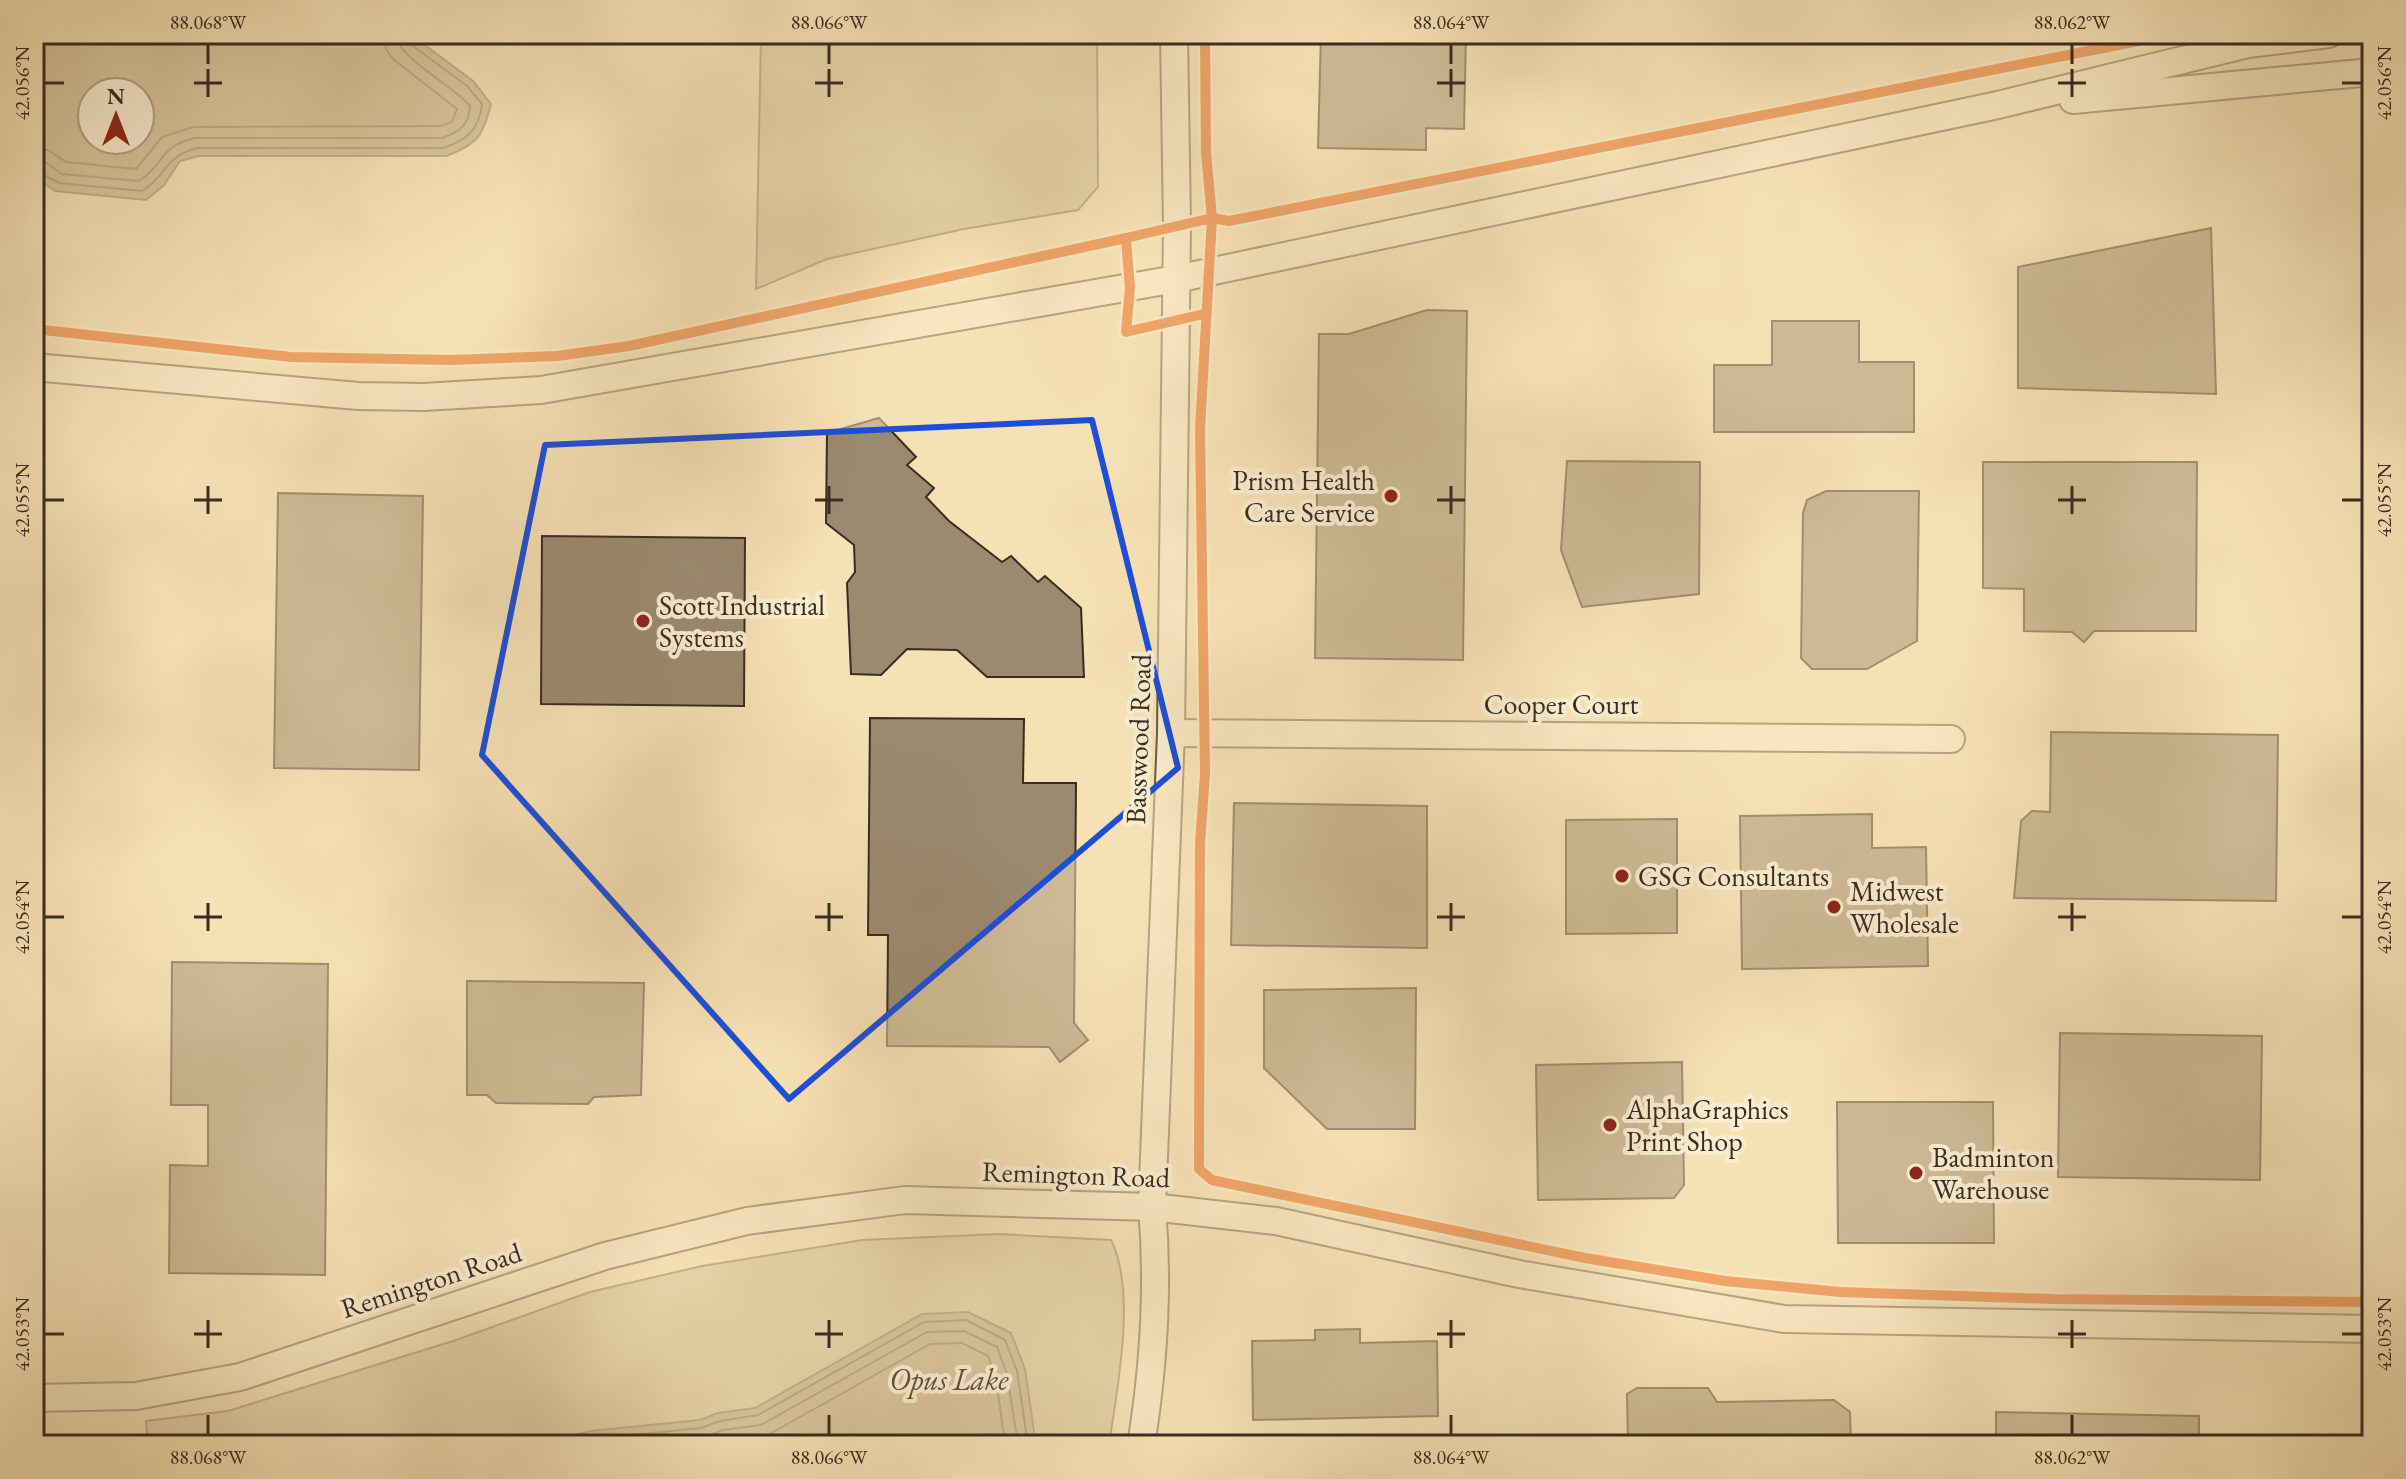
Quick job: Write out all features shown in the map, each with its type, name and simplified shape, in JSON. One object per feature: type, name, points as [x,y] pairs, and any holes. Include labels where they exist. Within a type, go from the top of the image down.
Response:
[{"type":"street","name":"Basswood Road","points":[[1141,1445],[1152,1372],[1157,1286],[1152,1207],[1171,733],[1176,279],[1174,34]]},
{"type":"street","points":[[34,367],[358,396],[508,393],[604,381],[1176,279],[1998,105],[2248,44],[2329,34]]},
{"type":"street","points":[[1998,105],[2157,94],[2372,72]]},
{"type":"street","name":"Cooper Court","points":[[1171,733],[1951,739]]},
{"type":"street","name":"Remington Road","points":[[34,1398],[136,1396],[240,1377],[605,1256],[747,1221],[905,1200],[1152,1207],[1276,1221],[1519,1274],[1784,1319],[2372,1329]]},
{"type":"highlighted area","points":[[1092,420],[1178,768],[789,1099],[482,755],[545,445]]},
{"type":"shaded area","points":[[761,34],[1097,34],[1098,187],[1078,210],[964,229],[827,259],[756,289]]},
{"type":"shaded area","points":[[999,1234],[1111,1240],[1119,1261],[1124,1313],[1109,1445],[148,1445],[146,1421],[228,1411],[453,1341],[590,1292],[702,1266],[862,1240]]},
{"type":"water","points":[[34,34],[410,34],[473,81],[491,104],[477,138],[446,156],[199,156],[180,161],[164,185],[146,200],[55,191],[34,176]]},
{"type":"water","name":"Opus Lake","points":[[968,1312],[1011,1333],[1025,1369],[1036,1445],[503,1445],[546,1443],[590,1431],[700,1420],[718,1413],[755,1408],[922,1314]]},
{"type":"building","points":[[1321,34],[1466,34],[1464,129],[1426,128],[1426,150],[1318,148]]},
{"type":"building","points":[[2211,228],[2216,394],[2018,388],[2018,267]]},
{"type":"building","name":"Prism Health Care Service","points":[[1427,310],[1467,311],[1463,660],[1315,658],[1319,334],[1349,334]]},
{"type":"building","points":[[1772,321],[1859,321],[1859,362],[1914,362],[1914,432],[1714,432],[1714,365],[1772,365]]},
{"type":"building","points":[[879,418],[916,457],[907,465],[934,488],[926,497],[949,521],[1002,562],[1011,556],[1038,582],[1045,576],[1081,608],[1084,677],[987,677],[957,650],[907,649],[881,675],[851,674],[847,583],[855,572],[854,545],[826,523],[827,433]]},
{"type":"building","points":[[1567,461],[1700,462],[1699,594],[1582,607],[1561,550]]},
{"type":"building","points":[[1983,462],[2197,462],[2196,631],[2094,631],[2084,642],[2072,632],[2024,631],[2024,589],[1983,588]]},
{"type":"building","points":[[1826,491],[1919,491],[1917,641],[1867,669],[1812,669],[1801,658],[1803,513],[1807,500]]},
{"type":"building","points":[[278,493],[423,496],[419,770],[274,768]]},
{"type":"building","name":"Scott Industrial Systems","points":[[542,536],[745,538],[744,706],[541,704]]},
{"type":"building","points":[[870,718],[1024,719],[1023,783],[1076,783],[1074,1023],[1088,1040],[1060,1062],[1049,1047],[887,1046],[888,935],[868,935]]},
{"type":"building","points":[[2051,732],[2278,735],[2276,901],[2014,898],[2021,821],[2032,811],[2050,812]]},
{"type":"building","points":[[1234,803],[1427,806],[1427,948],[1231,945]]},
{"type":"building","name":"Midwest Wholesale","points":[[1872,814],[1872,848],[1926,847],[1928,966],[1742,969],[1740,816]]},
{"type":"building","name":"GSG Consultants","points":[[1677,819],[1677,933],[1566,934],[1566,820]]},
{"type":"building","points":[[172,962],[328,964],[325,1275],[169,1273],[170,1165],[208,1166],[208,1105],[171,1105]]},
{"type":"building","points":[[467,981],[644,983],[641,1095],[594,1097],[588,1104],[496,1103],[487,1095],[467,1095]]},
{"type":"building","points":[[1416,988],[1415,1129],[1327,1129],[1264,1068],[1264,990]]},
{"type":"building","points":[[2060,1033],[2262,1036],[2260,1180],[2058,1177]]},
{"type":"building","name":"AlphaGraphics Print Shop","points":[[1682,1062],[1684,1185],[1674,1198],[1538,1200],[1536,1065]]},
{"type":"building","name":"Badminton Warehouse","points":[[1837,1102],[1993,1102],[1994,1243],[1838,1243]]},
{"type":"building","points":[[1360,1329],[1360,1343],[1437,1341],[1438,1416],[1253,1420],[1252,1341],[1315,1340],[1315,1330]]},
{"type":"building","points":[[1637,1388],[1708,1388],[1717,1402],[1834,1400],[1850,1412],[1851,1445],[1628,1445],[1627,1394]]},
{"type":"building","points":[[1996,1412],[2199,1416],[2199,1445],[1996,1445]]},
{"type":"cycle path","points":[[1205,34],[1206,152],[1212,218],[1229,221],[2174,34]]},
{"type":"cycle path","points":[[1204,314],[1126,332],[1130,288],[1126,238],[1212,218],[1200,429],[1205,773],[1200,844],[1199,1169],[1212,1180],[1585,1258],[1725,1281],[1840,1292],[2052,1299],[2372,1302]]},
{"type":"cycle path","points":[[34,329],[291,357],[451,360],[557,356],[629,346],[1126,238]]},
{"type":"place","name":"Prism Health Care Service","points":[[1391,496]]},
{"type":"place","name":"Scott Industrial Systems","points":[[643,621]]},
{"type":"place","name":"GSG Consultants","points":[[1622,876]]},
{"type":"place","name":"Midwest Wholesale","points":[[1834,907]]},
{"type":"place","name":"AlphaGraphics Print Shop","points":[[1610,1125]]},
{"type":"place","name":"Badminton Warehouse","points":[[1916,1173]]}]
